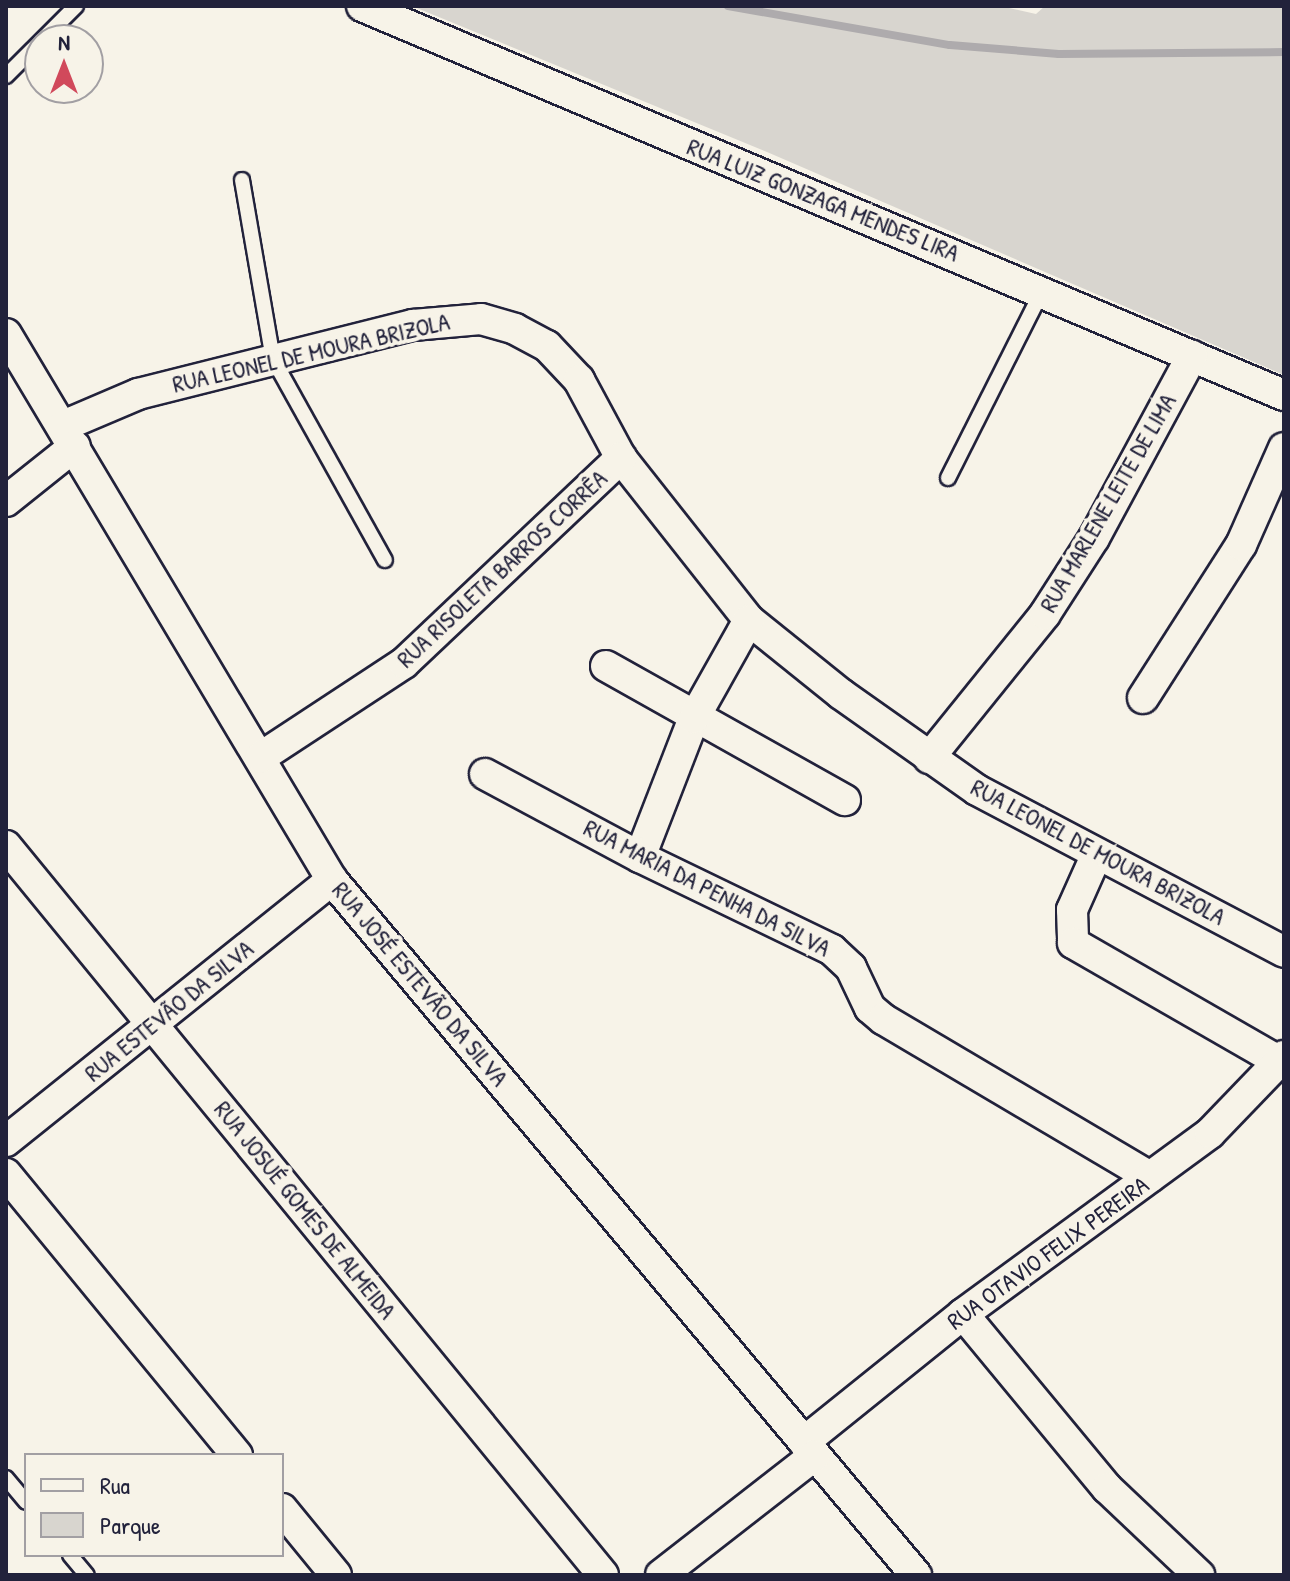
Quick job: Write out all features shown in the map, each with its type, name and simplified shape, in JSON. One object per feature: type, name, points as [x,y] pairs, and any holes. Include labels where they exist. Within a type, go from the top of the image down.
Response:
[{"type":"street","name":"RUA LUIZ GONZAGA MENDES LIRA","points":[[362,6],[1284,395]]},
{"type":"street","name":"RUA LEONEL DE MOURA BRIZOLA","points":[[6,501],[69,436],[138,394],[413,325],[481,319],[547,346],[579,380],[621,458],[749,620],[929,758],[1096,856],[1284,952]]},
{"type":"street","name":"RUA JOSÉ ESTEVÃO DA SILVA","points":[[6,334],[332,880],[916,1575]]},
{"type":"street","name":"RUA MARLENE LEITE DE LIMA","points":[[929,758],[1045,614],[1094,538],[1192,356]]},
{"type":"street","points":[[1143,698],[1241,545],[1284,448]]},
{"type":"street","name":"RUA RISOLETA BARROS CORRÊA","points":[[261,757],[404,663],[621,458]]},
{"type":"street","points":[[640,857],[694,718],[749,620]]},
{"type":"street","points":[[606,666],[845,800]]},
{"type":"street","name":"RUA MARIA DA PENHA DA SILVA","points":[[485,774],[640,857],[832,950],[851,968],[870,1008],[883,1019],[1150,1177]]},
{"type":"street","name":"RUA JOSUÉ GOMES DE ALMEIDA","points":[[6,846],[603,1575]]},
{"type":"street","points":[[1096,856],[1072,910],[1069,932],[1085,953],[1282,1059]]},
{"type":"street","name":"RUA ESTEVÃO DA SILVA","points":[[6,1141],[332,880]]},
{"type":"street","name":"RUA OTAVIO FELIX PEREIRA","points":[[661,1575],[963,1314],[1210,1133],[1282,1059]]},
{"type":"street","points":[[6,1174],[235,1453]]},
{"type":"street","points":[[963,1314],[1107,1488],[1199,1575]]},
{"type":"street","points":[[284,1511],[336,1575]]},
{"type":"lane","points":[[6,76],[76,6]]},
{"type":"lane","points":[[242,180],[273,359],[385,560]]},
{"type":"lane","points":[[948,478],[1043,291]]},
{"type":"lane","points":[[6,1478],[24,1500]]},
{"type":"lane","points":[[72,1557],[87,1575]]},
{"type":"green space","points":[[412,6],[1000,6],[1036,14],[1045,6],[1284,6],[1284,375],[767,152]]},
{"type":"waterway","points":[[728,6],[950,45],[1059,54],[1284,52]]}]
